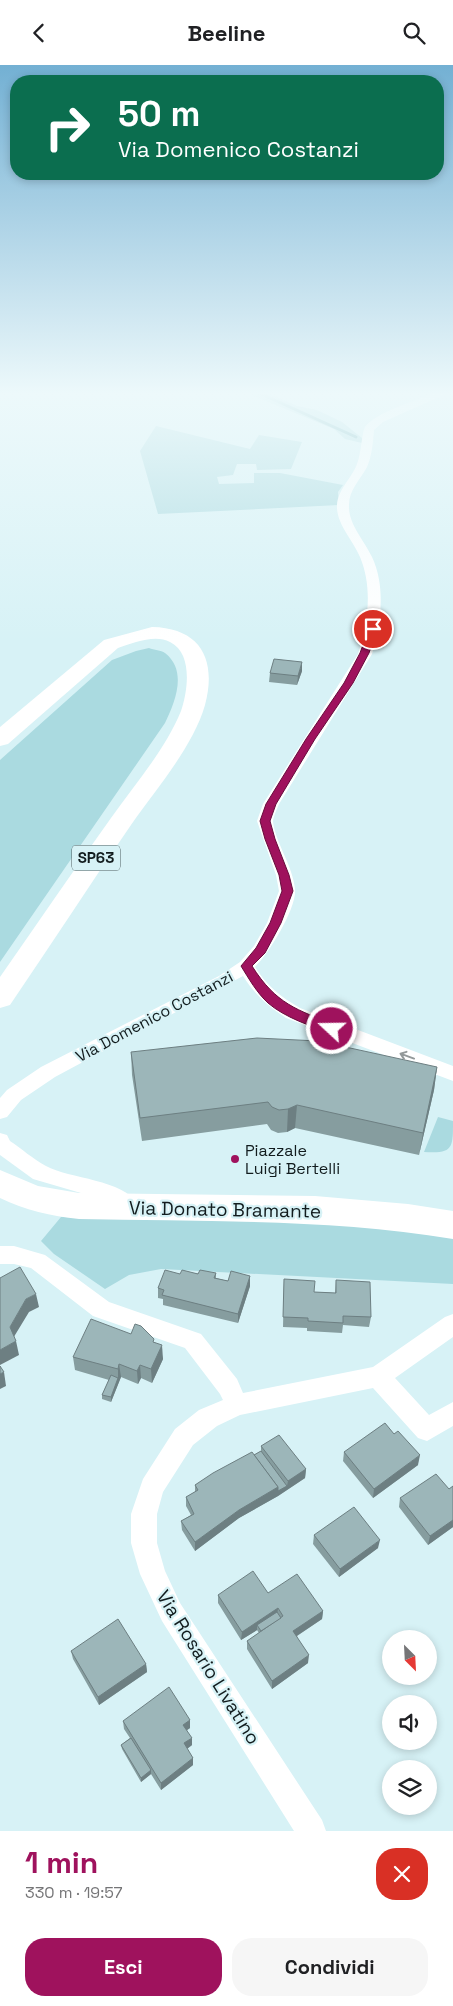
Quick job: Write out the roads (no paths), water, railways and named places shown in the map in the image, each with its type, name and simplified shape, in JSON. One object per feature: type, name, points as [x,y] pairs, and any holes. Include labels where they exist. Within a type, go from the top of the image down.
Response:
[{"type":"main road","name":"SP63","points":[[0,739],[111,644],[130,637],[152,633],[169,634],[181,638],[191,647],[196,663],[197,679],[195,699],[190,715],[162,763],[0,998]]},
{"type":"main road","name":"Via Donato Bramante","points":[[0,1183],[13,1190],[48,1202],[132,1207],[325,1211],[388,1215],[453,1225]]},
{"type":"street","name":"Via Domenico Costanzi","points":[[0,1112],[14,1095],[48,1072],[225,981],[246,966],[260,950],[276,923],[287,891],[284,875],[265,821],[271,804],[365,653],[373,629],[374,580],[366,557],[344,517],[343,504],[346,493],[356,475]]},
{"type":"street","points":[[246,966],[257,984],[273,1001],[293,1013],[453,1074]]},
{"type":"street","points":[[0,1141],[2,1146],[40,1173],[105,1192],[132,1207]]},
{"type":"street","points":[[0,1255],[14,1255],[37,1261],[101,1309],[193,1341],[229,1387],[237,1405]]},
{"type":"street","name":"Via Rosario Livatino","points":[[311,1831],[171,1612],[153,1574],[144,1543],[144,1514],[152,1487],[166,1463],[184,1437],[208,1418],[237,1405],[378,1376],[453,1324]]},
{"type":"street","points":[[378,1376],[427,1430],[453,1413]]},
{"type":"place","name":"Piazzale Luigi Bertelli","points":[[235,1159]]}]
